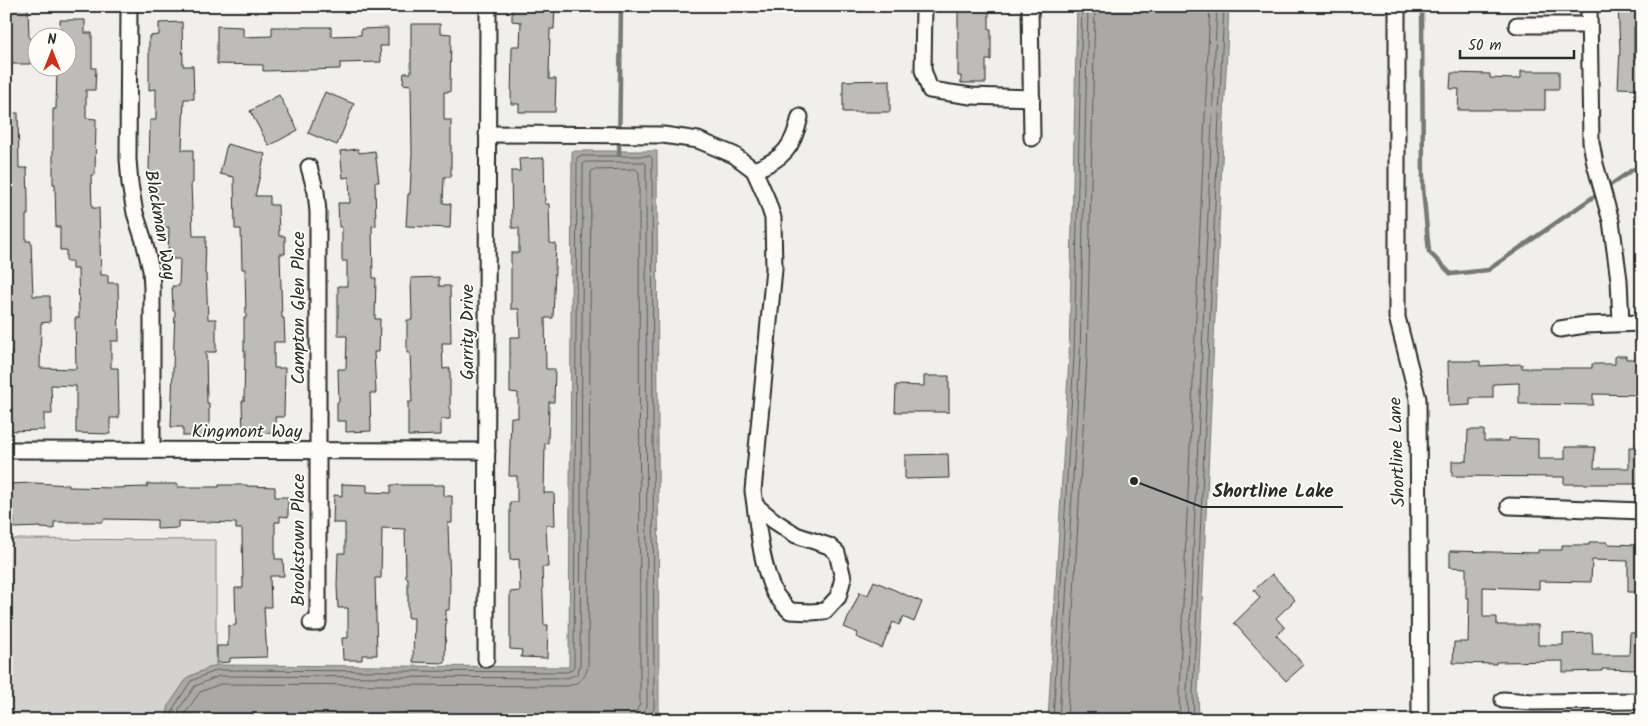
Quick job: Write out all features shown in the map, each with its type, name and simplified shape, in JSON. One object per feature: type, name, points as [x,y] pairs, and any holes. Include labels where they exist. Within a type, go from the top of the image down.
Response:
[{"type":"street","name":"Blackman Way","points":[[129,6],[128,159],[135,213],[148,260],[152,288],[152,450]]},
{"type":"street","name":"Garrity Drive","points":[[486,659],[488,6]]},
{"type":"street","points":[[924,6],[924,70],[930,90],[971,96],[1032,98]]},
{"type":"street","points":[[1030,6],[1032,138]]},
{"type":"street","name":"Shortline Lane","points":[[1397,6],[1398,317],[1418,399],[1420,720]]},
{"type":"street","points":[[1589,6],[1591,142],[1595,164],[1611,221],[1618,271],[1621,323]]},
{"type":"street","points":[[1517,25],[1589,25]]},
{"type":"street","points":[[754,170],[769,165],[787,150],[796,136],[800,117]]},
{"type":"street","points":[[487,134],[663,135],[698,140],[734,155],[754,170],[773,218],[774,260],[753,491],[755,505],[762,553],[773,591],[790,611],[825,611],[838,597],[843,578],[838,553],[829,546],[796,535],[755,505]]},
{"type":"street","name":"Campton Glen Place","points":[[309,167],[316,192],[318,212],[318,450]]},
{"type":"street","points":[[1560,329],[1621,323],[1642,323]]},
{"type":"street","name":"Kingmont Way","points":[[6,450],[487,451]]},
{"type":"street","name":"Brookstown Place","points":[[311,623],[318,623],[318,450]]},
{"type":"street","points":[[1509,506],[1642,510]]},
{"type":"street","points":[[1503,700],[1533,702],[1642,701]]},
{"type":"shaded area","points":[[6,539],[216,540],[216,665],[188,677],[169,705],[166,720],[6,720]]},
{"type":"water","points":[[1077,6],[1229,6],[1198,693],[1199,720],[1048,720],[1069,357]]},
{"type":"water","points":[[572,151],[657,151],[659,711],[654,720],[166,720],[169,705],[188,677],[216,665],[569,667]]},
{"type":"building","points":[[6,6],[28,6],[28,64],[6,64]]},
{"type":"building","points":[[512,6],[555,6],[554,29],[550,29],[549,79],[556,79],[555,112],[519,112],[519,104],[511,104],[512,46],[520,46],[521,22],[512,21]]},
{"type":"building","points":[[958,6],[989,6],[991,60],[986,60],[986,83],[961,83],[961,76],[958,76]]},
{"type":"building","points":[[1618,6],[1642,6],[1642,26],[1634,27],[1634,59],[1642,59],[1642,89],[1618,88],[1620,49]]},
{"type":"building","points":[[60,20],[85,20],[85,33],[92,33],[92,68],[96,68],[95,90],[86,90],[86,118],[96,119],[95,175],[91,175],[92,208],[99,208],[101,275],[108,275],[108,283],[118,283],[119,341],[111,341],[111,368],[118,368],[119,418],[110,418],[110,434],[76,433],[76,386],[51,385],[52,414],[44,414],[44,430],[9,431],[6,377],[11,377],[11,351],[6,351],[6,113],[18,113],[19,168],[27,168],[28,215],[26,215],[26,241],[31,241],[33,296],[50,296],[50,322],[41,323],[40,368],[76,369],[75,318],[79,318],[78,269],[72,269],[72,261],[66,261],[66,250],[60,250],[60,227],[56,227],[55,184],[53,184],[53,109],[56,109],[57,78],[78,78],[78,28],[60,28]]},
{"type":"building","points":[[182,22],[183,66],[193,66],[194,99],[184,99],[182,150],[193,150],[193,183],[191,183],[193,236],[206,236],[205,274],[208,319],[216,319],[216,352],[206,352],[209,436],[183,436],[183,427],[171,427],[175,311],[173,311],[172,286],[179,286],[180,259],[168,259],[169,227],[158,228],[156,174],[149,174],[150,120],[156,120],[156,89],[149,90],[149,36],[159,35],[159,23]]},
{"type":"building","points":[[411,24],[440,24],[440,33],[451,34],[450,92],[444,92],[444,120],[451,120],[451,177],[444,177],[443,203],[451,204],[450,228],[406,226],[412,153],[411,85],[403,84],[404,73],[411,73]]},
{"type":"building","points":[[217,26],[243,27],[243,37],[272,36],[272,27],[331,27],[331,36],[361,35],[361,29],[388,28],[388,46],[380,46],[381,62],[340,63],[340,69],[263,71],[263,65],[217,64]]},
{"type":"building","points":[[1521,71],[1559,71],[1559,89],[1545,89],[1545,110],[1458,110],[1459,89],[1450,89],[1451,73],[1490,74],[1490,78],[1514,79],[1521,78]]},
{"type":"building","points":[[890,80],[890,112],[843,112],[843,81]]},
{"type":"building","points":[[325,92],[354,104],[337,145],[308,133]]},
{"type":"building","points":[[279,95],[298,130],[269,146],[250,111]]},
{"type":"building","points":[[227,144],[265,154],[255,196],[270,196],[270,205],[278,205],[279,236],[285,236],[285,254],[280,254],[282,318],[284,318],[285,342],[274,342],[274,368],[285,368],[284,417],[275,417],[276,433],[243,434],[244,318],[246,318],[245,269],[242,269],[241,229],[235,229],[234,177],[220,174]]},
{"type":"building","points":[[358,149],[359,153],[375,151],[379,182],[375,182],[376,226],[372,226],[373,278],[376,278],[375,319],[380,319],[379,352],[374,352],[376,393],[370,393],[371,431],[346,432],[346,421],[337,421],[337,402],[339,402],[338,369],[346,369],[347,336],[338,336],[338,286],[347,286],[347,261],[342,261],[342,227],[339,227],[338,203],[350,203],[349,177],[343,178],[340,151]]},
{"type":"building","points":[[544,158],[545,204],[549,204],[550,243],[556,244],[553,318],[545,318],[546,369],[555,369],[554,402],[549,402],[548,443],[545,443],[544,493],[554,493],[555,525],[546,525],[548,567],[542,567],[544,625],[548,625],[547,658],[521,657],[522,650],[510,649],[510,592],[520,591],[519,559],[510,560],[510,502],[517,502],[517,476],[509,476],[511,417],[518,418],[518,393],[510,392],[510,337],[520,337],[519,309],[511,309],[511,253],[519,253],[519,228],[512,228],[511,171],[520,171],[519,159]]},
{"type":"building","points":[[439,277],[439,286],[450,286],[451,343],[442,343],[443,369],[450,368],[450,419],[441,419],[441,435],[408,436],[408,402],[412,402],[410,353],[407,353],[407,320],[412,320],[411,278]]},
{"type":"building","points":[[1615,356],[1626,356],[1626,359],[1642,359],[1642,395],[1593,394],[1593,405],[1519,404],[1519,383],[1493,384],[1493,398],[1470,398],[1470,405],[1449,406],[1448,361],[1480,361],[1480,366],[1522,364],[1522,368],[1592,368],[1592,364],[1615,364]]},
{"type":"building","points":[[924,376],[949,376],[949,412],[895,412],[896,385],[924,386]]},
{"type":"building","points":[[1468,430],[1484,430],[1484,441],[1509,441],[1509,438],[1538,439],[1538,459],[1565,459],[1565,447],[1595,447],[1594,468],[1629,468],[1629,447],[1642,447],[1642,484],[1564,484],[1564,477],[1452,476],[1452,461],[1467,461]]},
{"type":"building","points":[[948,454],[949,478],[905,479],[905,455]]},
{"type":"building","points":[[6,484],[69,485],[69,487],[115,488],[147,487],[147,484],[178,484],[178,487],[247,485],[275,487],[275,497],[288,497],[288,517],[280,516],[280,522],[275,522],[275,559],[283,559],[284,576],[270,576],[271,607],[264,607],[267,657],[230,658],[230,662],[217,663],[217,646],[228,646],[228,626],[236,625],[235,588],[243,588],[242,529],[236,529],[236,523],[178,521],[178,528],[157,529],[157,520],[104,519],[103,522],[54,522],[54,529],[41,527],[14,528],[14,518],[6,518]]},
{"type":"building","points":[[342,484],[367,485],[367,492],[391,493],[391,485],[444,485],[444,496],[452,496],[452,523],[448,523],[450,586],[449,610],[446,610],[445,663],[413,662],[414,618],[408,618],[405,529],[382,528],[381,578],[375,578],[377,655],[362,655],[362,660],[343,660],[342,638],[348,638],[348,608],[338,608],[337,585],[338,553],[345,553],[345,523],[333,523],[334,495],[342,496]]},
{"type":"building","points":[[1589,542],[1642,545],[1642,592],[1628,592],[1628,561],[1592,560],[1591,582],[1539,581],[1539,589],[1483,587],[1483,617],[1497,617],[1497,625],[1538,625],[1538,645],[1563,645],[1563,634],[1592,633],[1593,655],[1629,655],[1630,633],[1642,633],[1642,670],[1602,669],[1602,671],[1563,672],[1563,661],[1496,662],[1496,664],[1453,663],[1454,642],[1468,642],[1469,598],[1466,598],[1466,568],[1450,567],[1450,551],[1538,553],[1538,550],[1562,550],[1562,545],[1589,545]]},
{"type":"building","points":[[1272,574],[1295,600],[1276,618],[1285,628],[1276,635],[1304,665],[1286,681],[1234,623],[1260,598],[1254,590]]},
{"type":"building","points":[[874,581],[922,602],[914,622],[903,617],[899,625],[893,622],[882,648],[856,637],[858,633],[844,627],[860,592],[868,595]]},
{"type":"waterway","points":[[619,155],[621,6]]},
{"type":"waterway","points":[[1422,6],[1423,188],[1429,252],[1451,274],[1488,270],[1632,170],[1642,166]]},
{"type":"place","name":"Shortline Lake","points":[[1134,481]]}]
